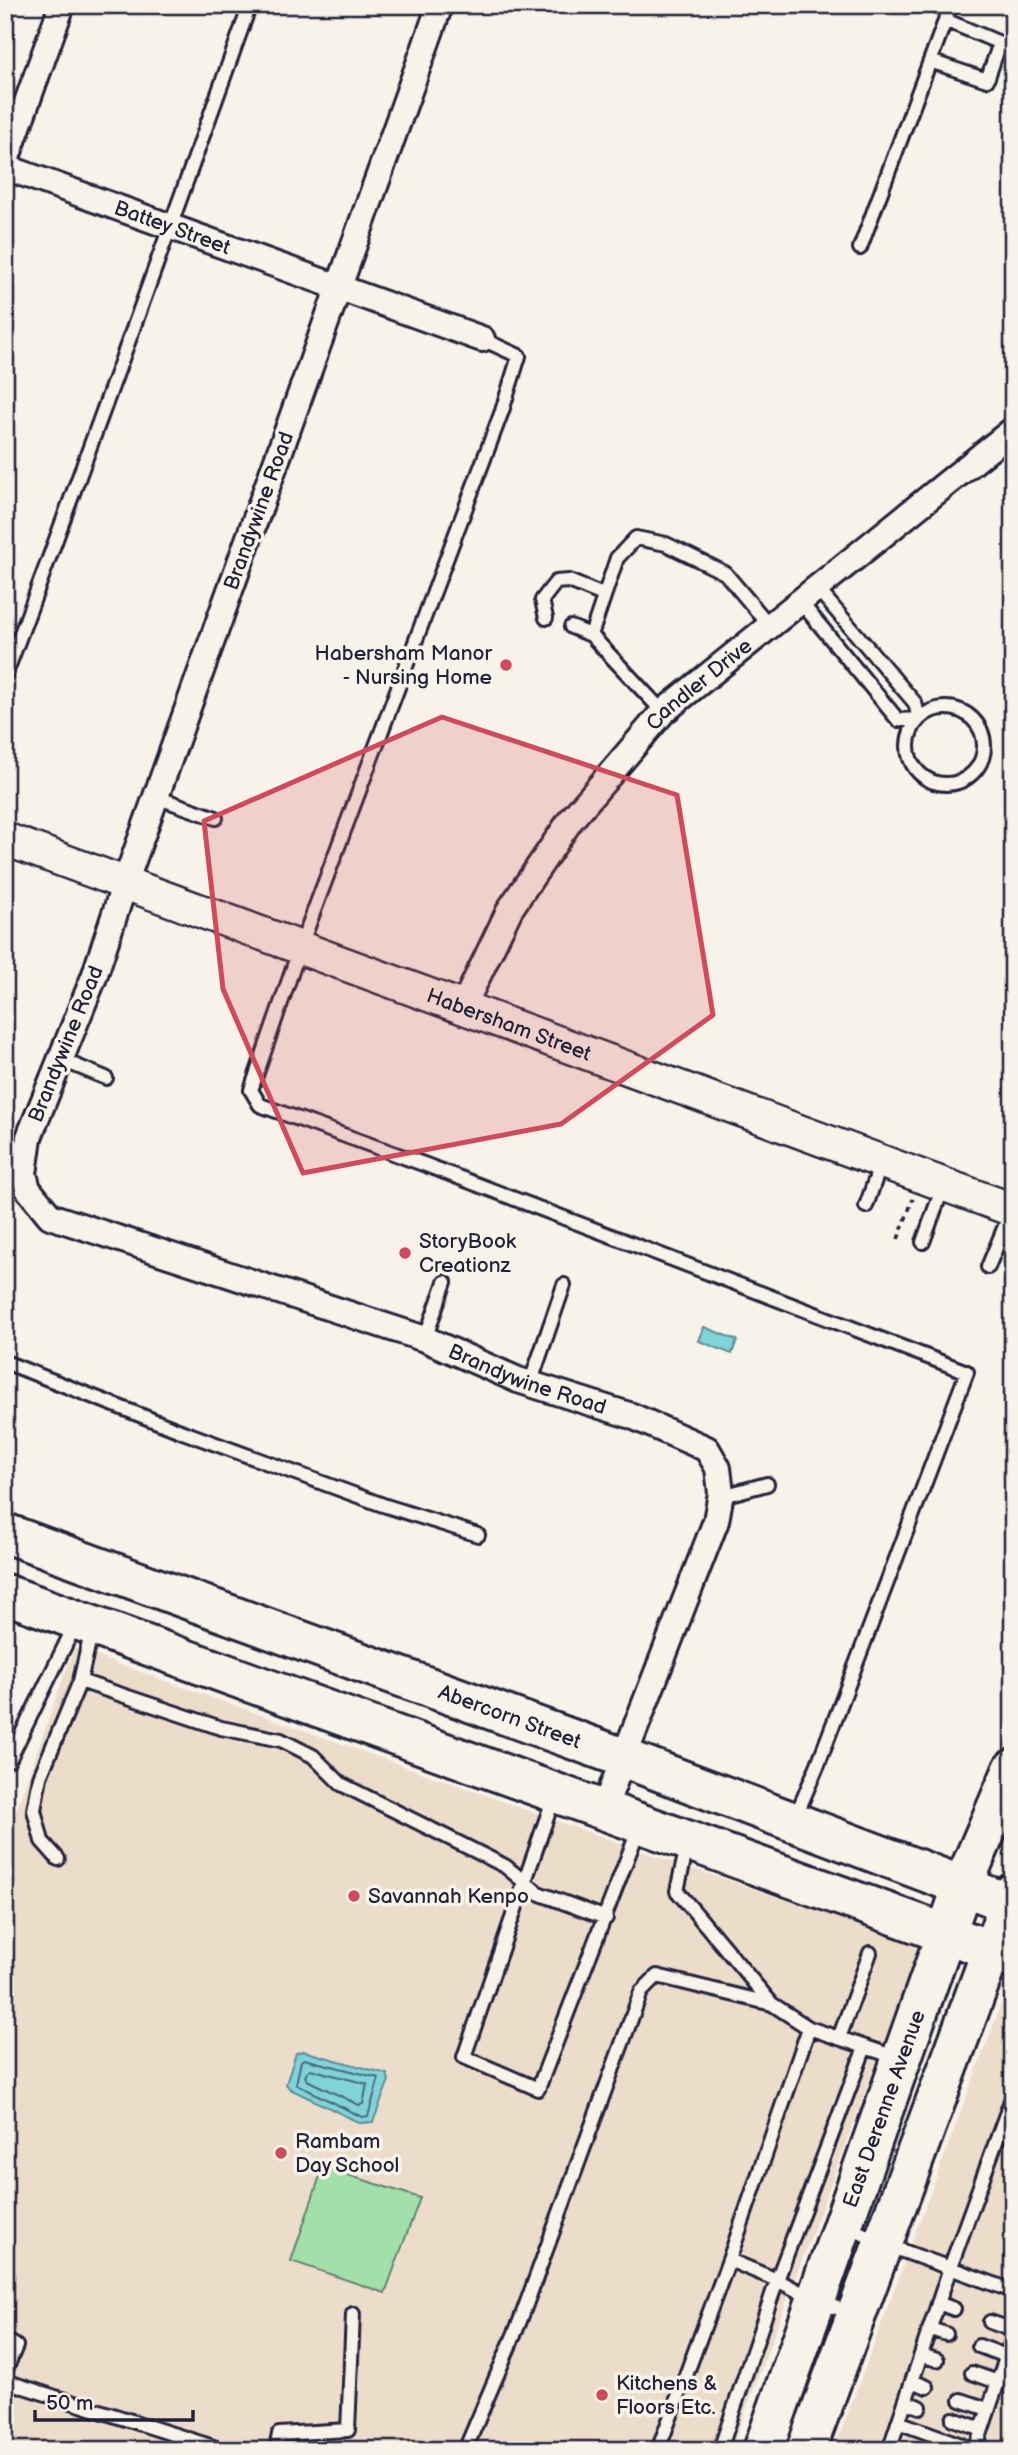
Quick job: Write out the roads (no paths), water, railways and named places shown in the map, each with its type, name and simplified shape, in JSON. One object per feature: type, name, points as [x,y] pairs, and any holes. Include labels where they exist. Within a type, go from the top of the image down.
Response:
[{"type":"main road","name":"Abercorn Street","points":[[5,1533],[624,1758],[963,1885],[1012,1900]]},
{"type":"main road","points":[[5,1594],[1002,1954]]},
{"type":"main road","name":"East Derenne Avenue","points":[[763,2450],[963,1885],[1013,1769]]},
{"type":"main road","name":"East Derenne Avenue","points":[[806,2450],[881,2243],[1002,1954],[1012,1900]]},
{"type":"street","points":[[5,165],[62,5]]},
{"type":"street","name":"Brandywine Road","points":[[440,5],[125,883],[94,977],[29,1137],[16,1176],[50,1216],[425,1339],[530,1384],[632,1416],[707,1449],[719,1468],[721,1493],[716,1521],[603,1811]]},
{"type":"street","name":"Battey Street","points":[[5,165],[482,339]]},
{"type":"street","name":"Candler Drive","points":[[462,1009],[510,909],[570,821],[663,712],[1013,430]]},
{"type":"street","name":"Habersham Street","points":[[5,839],[1012,1210]]},
{"type":"lane","points":[[5,676],[92,450],[136,316],[250,5]]},
{"type":"lane","points":[[860,248],[951,5]]},
{"type":"lane","points":[[930,61],[987,80],[1000,43],[945,20]]},
{"type":"lane","points":[[482,339],[519,356],[502,411],[300,948],[251,1090],[260,1105],[426,1165],[967,1372],[818,1764],[793,1821]]},
{"type":"lane","points":[[591,635],[617,558],[636,538],[666,544],[724,573],[769,625]]},
{"type":"lane","points":[[546,618],[542,600],[556,582],[569,580],[603,596]]},
{"type":"lane","points":[[808,593],[847,657],[898,720],[919,719],[941,708],[954,709],[975,721],[984,744],[977,768],[965,778],[944,784],[922,775],[909,754],[912,730],[919,719],[915,703],[865,644],[808,593]]},
{"type":"lane","points":[[571,627],[591,635],[663,712]]},
{"type":"lane","points":[[847,657],[865,644]]},
{"type":"lane","points":[[156,797],[216,818]]},
{"type":"lane","points":[[62,1060],[106,1078]]},
{"type":"lane","points":[[866,1206],[881,1161]]},
{"type":"lane","points":[[923,1242],[933,1180]]},
{"type":"lane","points":[[988,1267],[1012,1210]]},
{"type":"lane","points":[[425,1339],[445,1282]]},
{"type":"lane","points":[[530,1384],[565,1285]]},
{"type":"lane","points":[[5,1362],[183,1432],[383,1505],[478,1535]]},
{"type":"lane","points":[[721,1493],[730,1494],[767,1484]]},
{"type":"lane","points":[[58,1859],[43,1841],[34,1810],[40,1777],[80,1681],[85,1623]]},
{"type":"lane","points":[[9,1760],[85,1623]]},
{"type":"lane","points":[[80,1681],[221,1728],[281,1740],[313,1756],[341,1784],[505,1866],[538,1893],[606,1918]]},
{"type":"lane","points":[[556,1794],[464,2057],[538,2089],[640,1824]]},
{"type":"lane","points":[[688,1842],[677,1891],[772,2004],[809,2028],[902,2059]]},
{"type":"lane","points":[[839,2038],[870,1953]]},
{"type":"lane","points":[[465,2450],[524,2308],[641,1992],[657,1976],[772,2004]]},
{"type":"lane","points":[[659,2450],[729,2260],[809,2028]]},
{"type":"lane","points":[[720,2450],[777,2280],[865,2047]]},
{"type":"lane","points":[[903,2450],[890,2447],[950,2268],[1013,2095]]},
{"type":"lane","points":[[844,2225],[881,2243],[1013,2291]]},
{"type":"lane","points":[[729,2260],[777,2280],[815,2300],[855,2315]]},
{"type":"lane","points":[[938,2304],[954,2309]]},
{"type":"lane","points":[[276,2450],[279,2434],[348,2430],[353,2315]]},
{"type":"lane","points":[[990,2322],[1013,2330]]},
{"type":"lane","points":[[930,2329],[946,2334]]},
{"type":"lane","points":[[898,2422],[975,2450],[1013,2337]]},
{"type":"lane","points":[[5,2339],[16,2346],[5,2372]]},
{"type":"lane","points":[[979,2346],[1006,2357]]},
{"type":"lane","points":[[920,2355],[937,2360]]},
{"type":"lane","points":[[972,2373],[998,2382]]},
{"type":"lane","points":[[5,2381],[223,2450]]},
{"type":"lane","points":[[912,2381],[927,2387]]},
{"type":"lane","points":[[961,2400],[988,2409]]},
{"type":"lane","points":[[905,2402],[920,2407]]},
{"type":"lane","points":[[953,2418],[982,2429]]},
{"type":"water","points":[[704,1327],[737,1340],[732,1354],[699,1341]]},
{"type":"water","points":[[303,2051],[387,2074],[389,2080],[373,2122],[360,2123],[290,2089],[286,2084],[296,2053]]},
{"type":"place","name":"Habersham Manor - Nursing Home","points":[[506,665]]},
{"type":"place","name":"StoryBook Creationz","points":[[405,1253]]},
{"type":"place","name":"Savannah Kenpo","points":[[354,1896]]},
{"type":"place","name":"Rambam Day School","points":[[281,2153]]},
{"type":"place","name":"Kitchens & Floors Etc.","points":[[602,2395]]}]
